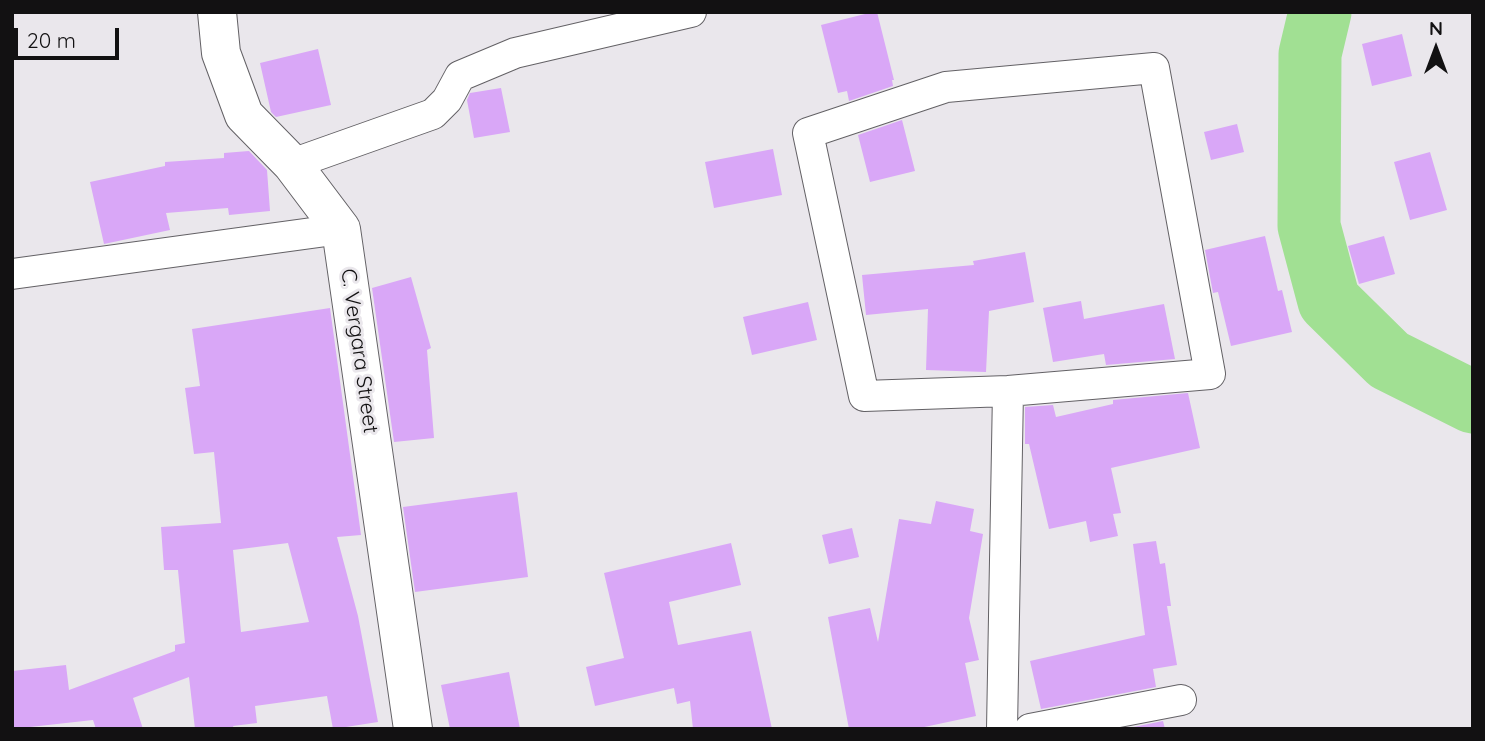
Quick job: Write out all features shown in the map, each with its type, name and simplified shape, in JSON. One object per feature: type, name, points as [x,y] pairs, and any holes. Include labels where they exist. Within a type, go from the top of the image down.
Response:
[{"type":"street","name":"C. Vergara Street","points":[[217,12],[221,53],[244,115],[292,164],[341,229],[413,729]]},
{"type":"street","points":[[292,164],[433,114],[447,100],[460,76],[515,53],[691,12]]},
{"type":"street","points":[[1154,68],[1210,374],[1008,391],[864,396],[808,134],[946,87],[1154,68]]},
{"type":"street","points":[[12,274],[341,229]]},
{"type":"street","points":[[1002,729],[1008,391]]},
{"type":"street","points":[[1030,729],[1181,700]]},
{"type":"building","points":[[877,12],[894,80],[893,86],[849,101],[847,91],[838,93],[821,25]]},
{"type":"building","points":[[1402,34],[1412,76],[1372,86],[1362,44]]},
{"type":"building","points":[[318,49],[331,105],[276,117],[271,112],[260,63]]},
{"type":"building","points":[[501,88],[510,132],[474,138],[467,100],[470,93]]},
{"type":"building","points":[[902,120],[915,171],[870,182],[858,135]]},
{"type":"building","points":[[1237,124],[1244,152],[1211,160],[1204,132]]},
{"type":"building","points":[[773,149],[782,195],[714,208],[705,162]]},
{"type":"building","points":[[249,151],[267,170],[270,211],[229,215],[228,208],[166,213],[170,230],[104,244],[90,182],[165,166],[165,162],[224,158],[224,153]]},
{"type":"building","points":[[1430,152],[1447,210],[1410,220],[1394,162]]},
{"type":"building","points":[[1265,236],[1278,291],[1282,290],[1292,332],[1231,346],[1218,292],[1213,293],[1205,250]]},
{"type":"building","points":[[1384,236],[1395,274],[1359,284],[1348,246]]},
{"type":"building","points":[[1025,252],[1034,302],[989,311],[986,372],[926,370],[928,309],[866,315],[862,275],[974,265],[973,261]]},
{"type":"building","points":[[411,277],[431,348],[427,350],[434,438],[394,442],[372,288]]},
{"type":"building","points":[[1081,301],[1084,319],[1164,304],[1175,359],[1106,365],[1104,354],[1053,362],[1043,308]]},
{"type":"building","points":[[808,302],[817,340],[752,355],[743,317]]},
{"type":"building","points":[[330,308],[361,535],[337,537],[358,616],[378,722],[333,729],[327,696],[255,706],[257,723],[233,726],[234,729],[195,729],[189,677],[133,698],[143,729],[96,729],[93,720],[12,729],[12,671],[66,665],[69,690],[175,651],[175,645],[185,643],[178,570],[164,570],[161,527],[221,523],[214,452],[194,454],[185,388],[200,386],[192,329]],"holes":[[[288,543],[309,622],[241,632],[233,550]]]},
{"type":"building","points":[[1188,393],[1200,448],[1111,468],[1121,513],[1113,514],[1118,536],[1090,542],[1086,521],[1049,529],[1029,444],[1025,444],[1025,407],[1053,405],[1056,417],[1113,404],[1113,400]]},
{"type":"building","points":[[517,492],[528,577],[415,592],[403,507]]},
{"type":"building","points":[[936,501],[974,509],[970,531],[983,534],[969,618],[979,660],[965,663],[976,716],[915,729],[849,729],[828,617],[870,608],[878,642],[899,519],[931,524]]},
{"type":"building","points":[[852,528],[859,557],[829,564],[822,535]]},
{"type":"building","points":[[1156,541],[1160,564],[1165,563],[1171,606],[1167,606],[1177,665],[1153,669],[1156,687],[1041,709],[1030,661],[1145,635],[1133,544]]},
{"type":"building","points":[[731,543],[741,585],[669,602],[678,645],[751,631],[772,729],[693,729],[690,701],[677,704],[674,688],[595,706],[586,667],[624,658],[604,573]]},
{"type":"building","points":[[509,672],[520,729],[450,729],[441,685]]},
{"type":"building","points":[[1163,721],[1165,729],[1124,729]]},
{"type":"waterway","points":[[1320,12],[1310,54],[1309,226],[1329,301],[1389,360],[1473,402]]}]
